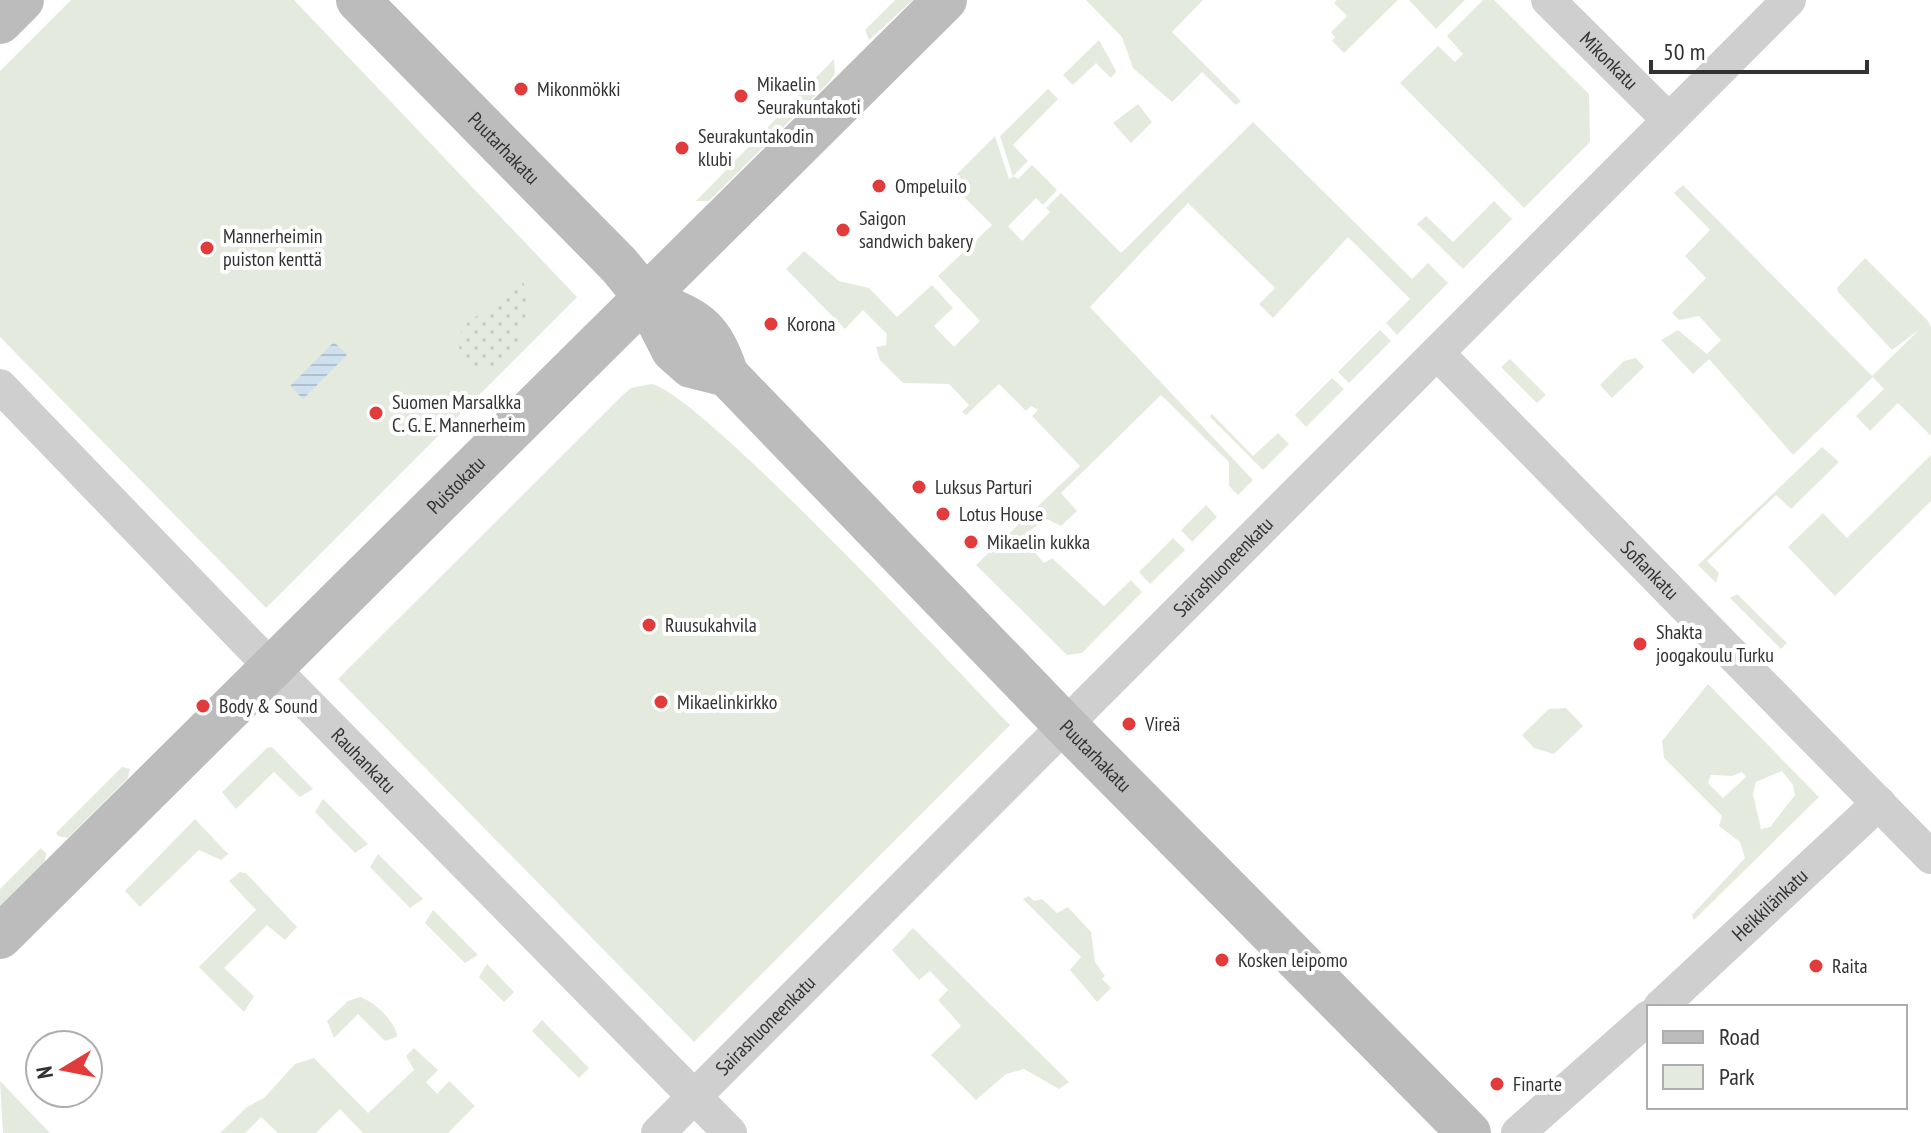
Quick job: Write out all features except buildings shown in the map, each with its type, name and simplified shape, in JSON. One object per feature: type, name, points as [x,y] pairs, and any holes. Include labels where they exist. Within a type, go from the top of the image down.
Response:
[{"type":"street","points":[[0,22],[22,0]]},
{"type":"street","name":"Puutarhakatu","points":[[358,0],[619,265],[647,299],[699,324],[716,341],[727,375],[1064,724],[1469,1133]]},
{"type":"street","name":"Puistokatu","points":[[0,937],[647,299],[945,0]]},
{"type":"street","name":"Mikonkatu","points":[[1548,0],[1669,120]]},
{"type":"street","name":"Sairashuoneenkatu","points":[[658,1133],[1789,0]]},
{"type":"street","name":"Sofiankatu","points":[[1437,353],[1931,857]]},
{"type":"street","name":"Rauhankatu","points":[[0,386],[730,1133]]},
{"type":"street","name":"Heikkilänkatu","points":[[1662,1005],[1879,803]]},
{"type":"street","points":[[1518,1133],[1647,1019]]},
{"type":"green space","points":[[71,0],[294,0],[577,297],[266,608],[0,337],[0,71]]},
{"type":"green space","points":[[895,0],[913,0],[869,40],[865,30]]},
{"type":"green space","points":[[1086,0],[1203,0],[1172,32],[1241,101],[1236,105],[1202,72],[1172,102],[1133,68],[1122,37]]},
{"type":"green space","points":[[1337,0],[1398,0],[1344,53],[1332,41],[1335,37],[1331,32],[1347,16],[1334,3]]},
{"type":"green space","points":[[1409,0],[1465,0],[1436,29]]},
{"type":"green space","points":[[1483,0],[1494,0],[1589,94],[1590,142],[1524,208],[1400,83],[1438,46],[1455,62],[1463,54],[1447,36]]},
{"type":"green space","points":[[1099,40],[1116,71],[1111,78],[1096,63],[1073,85],[1063,75]]},
{"type":"green space","points":[[834,59],[835,73],[830,81],[709,201],[696,201]]},
{"type":"green space","points":[[1048,89],[1058,99],[1013,145],[1028,161],[1013,176],[1018,179],[1032,165],[1057,190],[1043,205],[1036,198],[1008,226],[1022,241],[1050,212],[1046,208],[1061,193],[1121,253],[1253,122],[1412,279],[1428,263],[1448,283],[1397,335],[1386,323],[1410,299],[1348,237],[1273,318],[1259,304],[1275,288],[1188,203],[1090,307],[1253,480],[1238,495],[1229,486],[1229,462],[1161,395],[1061,493],[1077,511],[1061,526],[1047,519],[1028,532],[1037,542],[1031,548],[1044,563],[1052,558],[1104,606],[1131,580],[1142,592],[1082,653],[1067,655],[976,565],[1080,466],[1032,416],[1038,410],[1031,406],[1026,411],[999,384],[966,415],[962,412],[969,405],[949,384],[903,383],[880,360],[876,347],[886,345],[887,334],[863,310],[845,329],[786,269],[804,251],[839,281],[869,288],[897,317],[932,285],[953,308],[934,326],[954,347],[980,321],[938,276],[992,225],[949,182],[995,136],[1009,179],[1013,177],[1000,136]]},
{"type":"green space","points":[[1138,104],[1152,122],[1131,143],[1113,123]]},
{"type":"green space","points":[[1683,185],[1872,376],[1920,329],[1892,350],[1838,292],[1837,288],[1865,258],[1928,321],[1931,327],[1931,436],[1898,403],[1870,431],[1856,416],[1884,389],[1873,377],[1793,455],[1709,359],[1693,374],[1661,340],[1678,330],[1707,354],[1721,340],[1699,316],[1679,320],[1672,313],[1706,278],[1685,256],[1710,230],[1674,193]]},
{"type":"green space","points":[[1494,201],[1512,219],[1463,269],[1417,224],[1426,216],[1453,242]]},
{"type":"green space","points":[[520,276],[527,303],[520,336],[502,362],[490,369],[476,370],[459,348],[463,329],[474,318],[506,301]]},
{"type":"green space","points":[[1380,330],[1391,341],[1349,383],[1338,372]]},
{"type":"green space","points":[[1636,358],[1644,367],[1612,398],[1600,385],[1624,361]]},
{"type":"green space","points":[[1510,359],[1546,395],[1537,403],[1501,367]]},
{"type":"green space","points":[[1332,378],[1344,389],[1306,427],[1295,415]]},
{"type":"green space","points":[[651,384],[678,398],[772,481],[1010,725],[694,1042],[338,679],[625,393],[631,388]]},
{"type":"green space","points":[[1212,414],[1253,456],[1278,433],[1289,444],[1263,470],[1210,417]]},
{"type":"green space","points":[[1822,447],[1839,462],[1791,509],[1776,495],[1707,561],[1719,573],[1716,583],[1698,565]]},
{"type":"green space","points":[[1931,455],[1931,501],[1835,596],[1788,547],[1823,513],[1847,538]]},
{"type":"green space","points":[[1206,505],[1217,517],[1192,542],[1181,530]]},
{"type":"green space","points":[[1173,538],[1185,550],[1150,584],[1139,572]]},
{"type":"green space","points":[[1737,594],[1787,643],[1781,649],[1730,598]]},
{"type":"green space","points":[[1708,684],[1819,797],[1694,920],[1692,915],[1745,858],[1740,842],[1719,826],[1722,816],[1664,758],[1662,741]],"holes":[[[1782,771],[1793,785],[1795,795],[1770,827],[1761,829],[1753,794],[1756,782]],[[1742,772],[1746,777],[1723,798],[1708,783],[1711,775],[1732,776]]]},
{"type":"green space","points":[[1566,708],[1583,726],[1554,754],[1534,748],[1522,735],[1549,709]]},
{"type":"green space","points":[[272,747],[313,789],[300,797],[274,772],[236,809],[222,792],[267,748]]},
{"type":"green space","points":[[122,767],[130,769],[128,778],[68,838],[58,836],[56,833]]},
{"type":"green space","points":[[323,799],[368,844],[355,853],[315,812]]},
{"type":"green space","points":[[195,819],[228,854],[221,860],[199,850],[140,907],[125,891]]},
{"type":"green space","points":[[41,848],[46,853],[45,862],[0,906],[0,889]]},
{"type":"green space","points":[[378,854],[423,899],[410,908],[370,867]]},
{"type":"green space","points":[[240,872],[246,873],[297,927],[285,940],[267,925],[224,968],[254,996],[244,1012],[199,967],[256,910],[229,881]]},
{"type":"green space","points":[[1029,896],[1034,901],[1042,899],[1057,913],[1068,907],[1091,932],[1095,962],[1105,976],[1102,979],[1111,988],[1097,1002],[1070,970],[1081,957],[1023,899]]},
{"type":"green space","points":[[433,910],[478,955],[465,963],[425,923]]},
{"type":"green space","points":[[913,928],[1069,1082],[1059,1089],[1024,1069],[1006,1074],[976,1100],[931,1055],[961,1026],[938,1000],[948,990],[930,971],[919,980],[892,950]]},
{"type":"green space","points":[[487,964],[514,992],[504,1002],[479,977]]},
{"type":"green space","points":[[360,997],[384,1013],[397,1037],[385,1041],[358,1014],[334,1038],[327,1021],[348,1001]]},
{"type":"green space","points":[[542,1020],[589,1068],[579,1078],[532,1031]]},
{"type":"green space","points":[[414,1048],[438,1070],[426,1082],[437,1094],[449,1081],[475,1106],[448,1133],[363,1133],[340,1109],[316,1133],[278,1133],[261,1117],[245,1133],[220,1133],[247,1107],[264,1098],[295,1064],[314,1058],[368,1113],[414,1070],[406,1056]]},
{"type":"green space","points":[[0,1081],[50,1133],[3,1133]]},
{"type":"water","points":[[334,342],[347,355],[303,399],[290,386]]},
{"type":"place","name":"Mikonmökki","points":[[521,89]]},
{"type":"place","name":"Mikaelin Seurakuntakoti","points":[[741,96]]},
{"type":"place","name":"Seurakuntakodin klubi","points":[[682,148]]},
{"type":"place","name":"Ompeluilo","points":[[879,186]]},
{"type":"place","name":"Saigon sandwich bakery","points":[[843,230]]},
{"type":"place","name":"Mannerheimin puiston kenttä","points":[[207,248]]},
{"type":"place","name":"Korona","points":[[771,324]]},
{"type":"place","name":"Suomen Marsalkka C. G. E. Mannerheim","points":[[376,413]]},
{"type":"place","name":"Luksus Parturi","points":[[919,487]]},
{"type":"place","name":"Lotus House","points":[[943,514]]},
{"type":"place","name":"Mikaelin kukka","points":[[971,542]]},
{"type":"place","name":"Ruusukahvila","points":[[649,625]]},
{"type":"place","name":"Shakta joogakoulu Turku","points":[[1640,644]]},
{"type":"place","name":"Mikaelinkirkko","points":[[661,702]]},
{"type":"place","name":"Body & Sound","points":[[203,706]]},
{"type":"place","name":"Vireä","points":[[1129,724]]},
{"type":"place","name":"Kosken leipomo","points":[[1222,960]]},
{"type":"place","name":"Raita","points":[[1816,966]]},
{"type":"place","name":"Finarte","points":[[1497,1084]]}]
